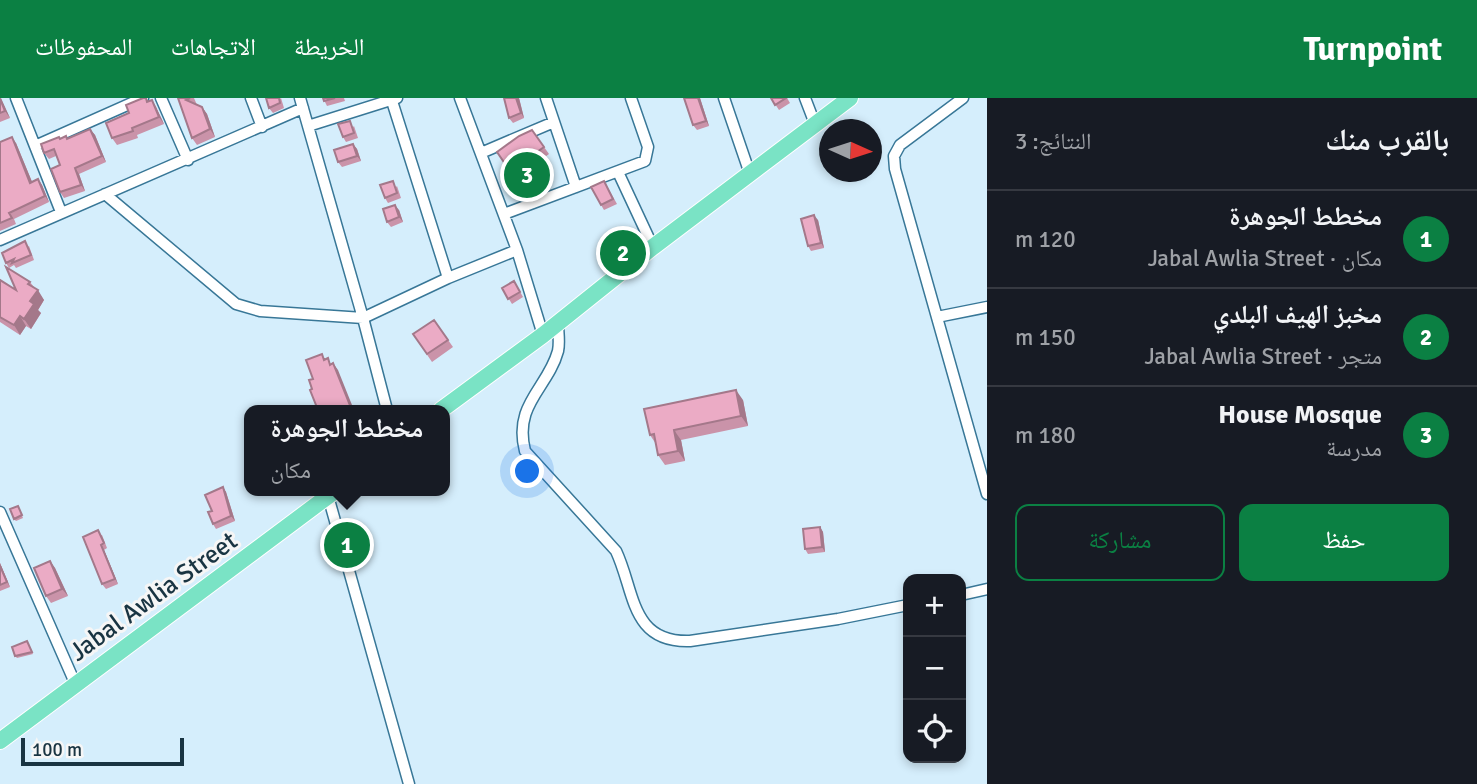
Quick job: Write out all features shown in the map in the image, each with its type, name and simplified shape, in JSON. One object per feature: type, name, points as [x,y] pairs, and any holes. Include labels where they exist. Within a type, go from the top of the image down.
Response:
[{"type":"highway","points":[[448,405],[558,324],[653,247],[850,98]]},
{"type":"highway","name":"Jabal Awlia Street","points":[[0,740],[328,496]]},
{"type":"street","points":[[16,98],[61,212]]},
{"type":"street","points":[[35,146],[143,98]]},
{"type":"street","points":[[161,98],[188,160]]},
{"type":"street","points":[[251,98],[262,127]]},
{"type":"street","points":[[460,98],[505,214],[543,335]]},
{"type":"street","points":[[546,98],[576,187]]},
{"type":"street","points":[[505,214],[645,161],[648,148],[631,98]]},
{"type":"street","points":[[724,98],[750,174]]},
{"type":"street","points":[[805,98],[815,124]]},
{"type":"street","points":[[963,98],[900,145],[894,156],[895,169],[987,494]]},
{"type":"street","points":[[308,127],[393,99],[448,278]]},
{"type":"street","points":[[0,240],[262,127],[302,103],[386,405]]},
{"type":"street","points":[[481,153],[554,122]]},
{"type":"street","points":[[618,172],[653,247]]},
{"type":"street","points":[[105,194],[236,304],[260,311],[363,318],[448,278],[517,250]]},
{"type":"street","points":[[937,317],[987,307]]},
{"type":"street","points":[[558,324],[559,348],[552,367],[535,391],[523,425],[525,451],[617,551],[632,603],[639,617],[652,631],[668,639],[690,641],[838,619],[903,606]]},
{"type":"street","points":[[333,496],[409,784]]},
{"type":"street","points":[[0,512],[4,533],[75,683]]},
{"type":"street","points":[[966,594],[987,589]]},
{"type":"building","points":[[146,98],[147,102],[152,100],[159,117],[132,128],[133,131],[112,138],[106,123],[129,113],[126,105]]},
{"type":"building","points":[[178,98],[190,98],[186,100],[202,107],[210,129],[192,138]]},
{"type":"building","points":[[266,98],[279,98],[280,103],[269,108]]},
{"type":"building","points":[[504,98],[516,98],[521,113],[509,118]]},
{"type":"building","points":[[684,98],[698,98],[706,121],[693,125]]},
{"type":"building","points":[[771,98],[786,98],[775,105]]},
{"type":"building","points":[[0,99],[5,111],[0,113]]},
{"type":"building","points":[[350,121],[354,133],[343,137],[338,124]]},
{"type":"building","points":[[90,129],[102,156],[75,168],[81,185],[60,192],[51,169],[60,165],[54,149],[44,153],[41,144],[59,137],[60,139],[66,136],[67,139]]},
{"type":"building","points":[[532,130],[544,147],[510,171],[497,152]]},
{"type":"building","points":[[12,137],[30,183],[38,179],[45,196],[9,213],[12,218],[0,223],[0,142]]},
{"type":"building","points":[[353,144],[357,156],[338,162],[334,150]]},
{"type":"building","points":[[393,181],[397,193],[385,198],[380,185]]},
{"type":"building","points":[[604,181],[613,199],[601,205],[591,187]]},
{"type":"building","points":[[395,205],[399,217],[387,222],[383,209]]},
{"type":"building","points":[[814,215],[821,243],[808,246],[801,219]]},
{"type":"building","points":[[25,241],[31,255],[6,263],[2,253]]},
{"type":"building","points":[[6,267],[38,290],[30,301],[34,304],[24,319],[20,316],[14,325],[0,317],[0,280],[16,290]]},
{"type":"building","points":[[514,281],[520,292],[508,299],[502,288]]},
{"type":"building","points":[[434,320],[448,340],[427,354],[413,334]]},
{"type":"building","points":[[322,354],[324,360],[328,358],[330,365],[333,363],[350,405],[316,405],[310,390],[309,380],[313,379],[306,360]]},
{"type":"building","points":[[736,390],[741,416],[674,430],[678,451],[658,455],[654,434],[650,435],[644,409]]},
{"type":"building","points":[[223,487],[231,516],[213,524],[208,512],[212,511],[205,495]]},
{"type":"building","points":[[18,506],[22,515],[14,519],[10,509]]},
{"type":"building","points":[[820,527],[822,547],[805,549],[803,529]]},
{"type":"building","points":[[98,530],[115,579],[102,584],[83,537]]},
{"type":"building","points":[[50,561],[62,589],[46,596],[34,568]]},
{"type":"building","points":[[0,566],[7,582],[0,585]]},
{"type":"building","points":[[27,641],[32,652],[15,656],[12,647]]},
{"type":"place","name":"House Mosque","points":[[527,175]]},
{"type":"place","name":"مخبز الهيف البلدي","points":[[623,253]]},
{"type":"place","name":"مخطط الجوهرة","points":[[347,545]]}]
